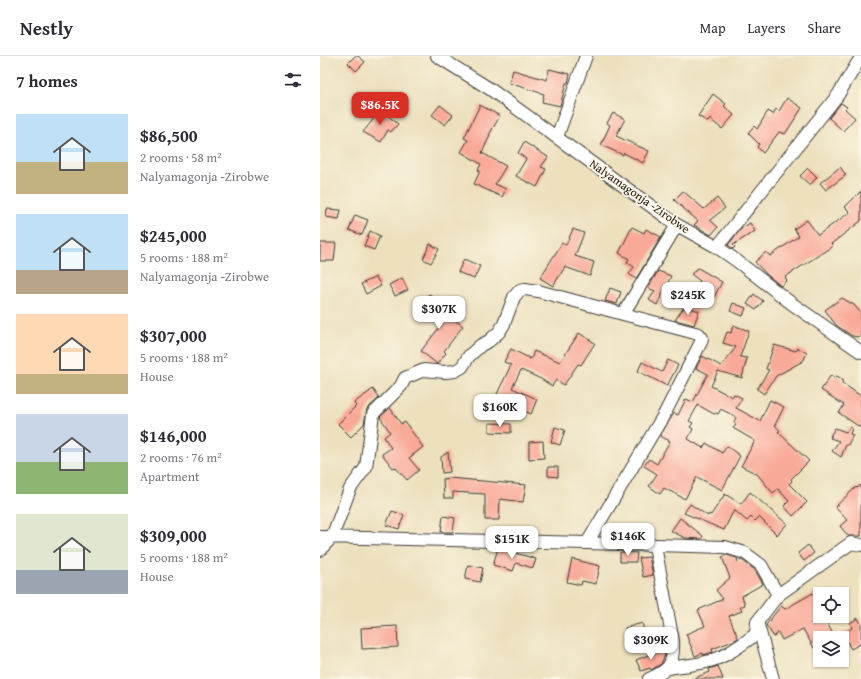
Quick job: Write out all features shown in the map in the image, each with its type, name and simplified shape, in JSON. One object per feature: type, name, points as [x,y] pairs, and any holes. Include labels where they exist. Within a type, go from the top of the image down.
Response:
[{"type":"street","name":"Nalyamagonja -Zirobwe","points":[[437,56],[490,89],[677,225],[717,247],[791,303],[861,352]]},
{"type":"street","points":[[557,137],[586,56]]},
{"type":"street","points":[[717,247],[838,94],[861,57]]},
{"type":"street","points":[[623,314],[677,225]]},
{"type":"street","points":[[320,550],[350,489],[366,467],[373,414],[400,386],[405,378],[424,370],[445,372],[454,371],[462,367],[481,345],[489,341],[499,332],[504,324],[514,297],[520,290],[525,289],[538,291],[699,334],[702,338],[666,412],[587,543]]},
{"type":"street","points":[[326,537],[725,547],[745,553],[761,565],[778,595]]},
{"type":"street","points":[[649,679],[669,668],[707,662],[724,655],[756,634],[757,622],[778,595],[851,544],[861,544]]},
{"type":"street","points":[[654,546],[673,641],[674,656],[669,668]]},
{"type":"street","points":[[757,622],[772,679]]},
{"type":"building","points":[[355,56],[358,56],[365,62],[356,71],[348,63]]},
{"type":"building","points":[[549,69],[570,74],[560,106],[542,102],[544,94],[509,83],[513,70],[547,80]]},
{"type":"building","points":[[713,94],[726,104],[724,106],[734,115],[722,129],[710,119],[708,122],[698,116]]},
{"type":"building","points":[[787,98],[802,108],[785,134],[779,132],[763,153],[757,147],[759,144],[748,133],[754,126],[757,129],[768,111],[773,114],[776,109],[779,111]]},
{"type":"building","points":[[841,103],[847,107],[845,109],[855,118],[843,131],[829,118]]},
{"type":"building","points":[[440,105],[453,115],[445,125],[432,115]]},
{"type":"building","points":[[480,105],[500,116],[489,135],[482,153],[506,166],[495,184],[506,189],[502,197],[474,184],[480,171],[478,170],[481,164],[461,152],[468,140],[464,138]]},
{"type":"building","points":[[381,110],[398,124],[391,132],[388,130],[381,142],[363,132]]},
{"type":"building","points":[[613,113],[625,119],[616,136],[649,151],[643,163],[624,153],[623,155],[601,145],[610,125],[607,123]]},
{"type":"building","points":[[524,142],[548,157],[541,167],[546,169],[537,187],[516,176],[526,159],[518,153]]},
{"type":"building","points":[[840,167],[846,175],[826,190],[820,183]]},
{"type":"building","points":[[808,168],[817,177],[810,185],[800,176]]},
{"type":"building","points":[[683,191],[704,209],[717,198],[725,208],[710,220],[718,227],[711,235],[694,225],[698,221],[674,200]]},
{"type":"building","points":[[861,191],[861,221],[831,244],[833,246],[785,277],[787,280],[781,286],[766,274],[755,262],[766,252],[770,256],[799,236],[794,229],[807,220],[818,235],[850,212],[845,207]]},
{"type":"building","points":[[327,209],[341,210],[339,219],[326,217]]},
{"type":"building","points":[[355,215],[368,220],[362,235],[349,230]]},
{"type":"building","points":[[750,223],[755,231],[733,245],[735,247],[733,249],[728,245],[741,229]]},
{"type":"building","points":[[632,227],[644,233],[646,229],[661,237],[636,279],[629,274],[634,267],[627,262],[629,259],[619,253]]},
{"type":"building","points":[[573,229],[584,233],[575,256],[594,262],[590,276],[565,267],[553,286],[540,278],[562,243],[566,245]]},
{"type":"building","points":[[370,231],[380,236],[374,250],[364,246]]},
{"type":"building","points":[[320,243],[336,243],[334,261],[320,261]]},
{"type":"building","points":[[430,244],[439,249],[431,263],[423,259]]},
{"type":"building","points":[[464,259],[480,266],[474,279],[458,272]]},
{"type":"building","points":[[698,268],[722,282],[712,301],[694,291],[700,281],[691,274]]},
{"type":"building","points":[[658,271],[671,276],[657,305],[649,300],[655,291],[648,288]]},
{"type":"building","points":[[376,277],[381,286],[366,294],[361,284]]},
{"type":"building","points":[[402,278],[408,290],[395,296],[389,285]]},
{"type":"building","points":[[610,288],[621,292],[617,304],[605,301]]},
{"type":"building","points":[[429,294],[444,304],[440,309],[463,326],[444,351],[446,353],[437,364],[421,351],[442,324],[419,307]]},
{"type":"building","points":[[754,294],[763,301],[756,310],[747,304]]},
{"type":"building","points":[[842,298],[854,305],[861,313],[861,334],[858,337],[852,336],[836,325],[825,310]]},
{"type":"building","points":[[733,303],[746,308],[743,316],[730,311]]},
{"type":"building","points":[[685,306],[699,311],[694,325],[675,320]]},
{"type":"building","points":[[733,325],[749,331],[740,357],[747,358],[742,378],[718,371],[711,386],[732,397],[734,394],[742,398],[736,408],[760,421],[770,400],[784,407],[775,425],[780,431],[778,432],[809,461],[791,479],[792,481],[789,484],[807,502],[793,516],[784,506],[789,501],[778,489],[773,493],[757,474],[741,466],[755,441],[733,428],[736,425],[734,422],[736,417],[721,409],[718,414],[714,414],[698,405],[689,421],[693,423],[690,427],[693,429],[688,439],[703,448],[706,443],[722,453],[727,446],[740,456],[722,490],[697,477],[685,499],[664,488],[660,494],[649,486],[657,474],[644,466],[649,459],[657,464],[670,441],[660,436],[674,413],[678,415],[686,399],[693,402],[708,374],[696,368],[702,356],[721,366],[736,347],[723,343],[727,332],[731,333]]},
{"type":"building","points":[[579,333],[595,343],[581,365],[578,364],[564,385],[556,380],[552,386],[521,370],[512,388],[537,399],[531,414],[508,404],[510,401],[497,394],[511,365],[504,362],[511,349],[531,359],[534,351],[560,362]]},
{"type":"building","points":[[774,345],[796,351],[798,348],[807,353],[803,361],[776,376],[764,394],[757,389],[769,370],[766,369]]},
{"type":"building","points":[[668,360],[678,365],[667,386],[638,371],[642,362],[662,372]]},
{"type":"building","points":[[831,375],[834,378],[837,376],[843,380],[842,383],[861,396],[861,428],[839,413],[844,405],[821,390]]},
{"type":"building","points":[[373,389],[379,398],[367,409],[364,424],[351,437],[338,424],[356,406],[354,403]]},
{"type":"building","points":[[390,408],[401,424],[405,422],[423,447],[409,458],[419,470],[407,480],[395,467],[393,468],[382,454],[391,448],[384,437],[390,432],[380,417]]},
{"type":"building","points":[[489,423],[511,424],[511,433],[489,432]]},
{"type":"building","points":[[555,427],[565,430],[560,445],[551,442]]},
{"type":"building","points":[[850,427],[852,428],[850,434],[853,435],[848,445],[846,445],[841,457],[832,451],[839,441],[830,438],[832,436],[830,436],[835,428],[846,432]]},
{"type":"building","points":[[543,441],[544,458],[529,459],[529,442]]},
{"type":"building","points":[[448,452],[450,472],[442,473],[441,457]]},
{"type":"building","points":[[548,467],[558,467],[558,477],[548,476]]},
{"type":"building","points":[[449,478],[526,485],[523,502],[500,499],[499,520],[485,520],[485,494],[453,492],[453,498],[444,498],[443,479]]},
{"type":"building","points":[[861,485],[861,536],[848,536],[840,526],[847,520],[835,507],[856,487],[857,488]]},
{"type":"building","points":[[750,492],[787,524],[777,535],[759,517],[755,521],[751,517],[747,521],[734,510],[724,530],[684,513],[690,504],[708,516],[709,514],[711,515],[725,494],[741,504]]},
{"type":"building","points":[[392,511],[404,515],[399,529],[386,525]]},
{"type":"building","points":[[443,516],[455,518],[453,532],[441,532]]},
{"type":"building","points":[[680,518],[703,536],[701,539],[685,538],[671,531]]},
{"type":"building","points":[[808,545],[814,553],[804,561],[798,553]]},
{"type":"building","points":[[498,548],[536,559],[533,568],[516,563],[513,571],[493,565]]},
{"type":"building","points":[[620,552],[637,553],[636,562],[620,562]]},
{"type":"building","points":[[727,555],[737,558],[738,562],[742,560],[755,570],[763,584],[742,596],[745,605],[740,607],[742,611],[729,616],[738,638],[712,649],[713,652],[695,656],[686,634],[705,626],[698,610],[723,599],[716,590],[730,578],[722,557]]},
{"type":"building","points":[[649,557],[653,575],[643,577],[639,558]]},
{"type":"building","points":[[572,559],[600,566],[596,584],[582,581],[581,585],[567,582]]},
{"type":"building","points":[[468,565],[483,568],[480,582],[465,579]]},
{"type":"building","points":[[813,593],[813,623],[827,623],[831,631],[813,631],[813,646],[803,629],[782,640],[778,632],[774,637],[766,625],[781,606],[785,609]]},
{"type":"building","points":[[858,618],[861,624],[861,645],[860,644],[851,649],[849,645],[849,631],[848,631],[852,628],[850,623]]},
{"type":"building","points":[[642,623],[647,641],[629,646],[625,628]]},
{"type":"building","points":[[397,626],[398,647],[362,649],[361,628]]},
{"type":"building","points":[[664,649],[665,655],[661,664],[651,670],[650,668],[641,671],[636,660]]},
{"type":"building","points":[[718,666],[723,679],[695,679],[710,672],[709,669]]}]
